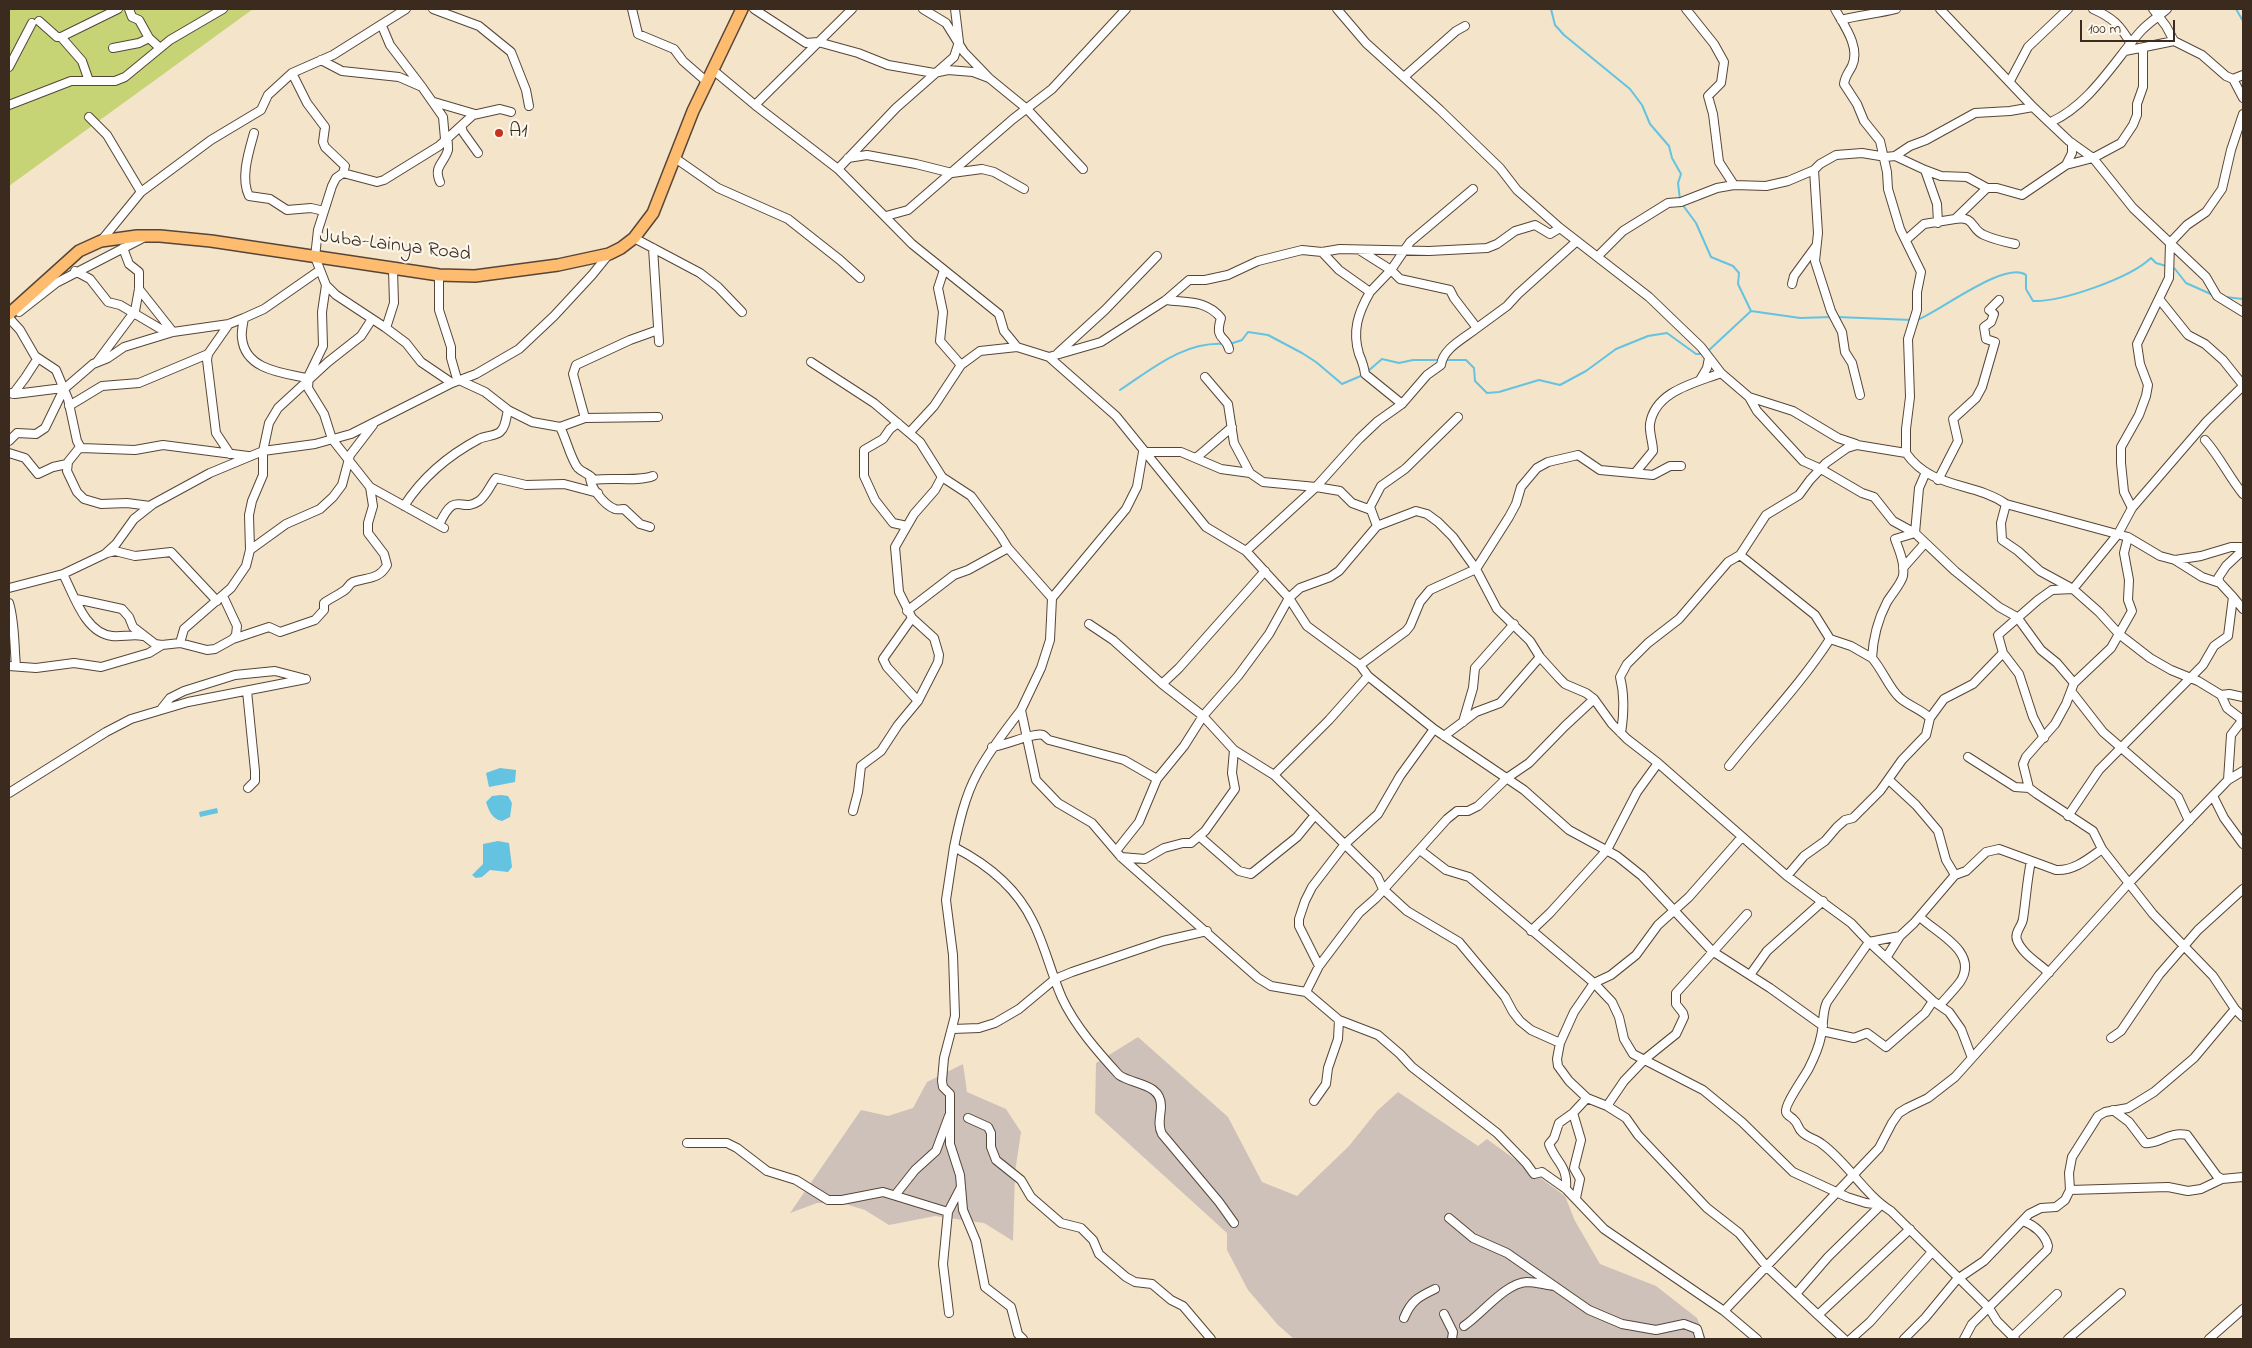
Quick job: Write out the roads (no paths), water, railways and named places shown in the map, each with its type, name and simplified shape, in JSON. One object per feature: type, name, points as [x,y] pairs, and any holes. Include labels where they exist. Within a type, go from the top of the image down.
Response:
[{"type":"main road","name":"Juba-Lainya Road","points":[[9,317],[79,251],[101,241],[148,236],[211,241],[439,276],[475,276],[504,273],[558,265],[609,254],[622,248],[634,238],[652,213],[693,111],[739,10]]},
{"type":"street","points":[[61,37],[118,9]]},
{"type":"street","points":[[129,9],[132,17],[140,21],[149,38],[160,48]]},
{"type":"street","points":[[9,105],[70,81],[115,81],[125,77],[141,66],[160,48],[187,29],[223,9]]},
{"type":"street","points":[[101,241],[141,192],[211,140],[261,110],[268,95],[292,73],[361,39],[406,9]]},
{"type":"street","points":[[434,9],[479,26],[511,52],[526,90],[529,106]]},
{"type":"street","points":[[632,9],[638,34],[674,49],[683,61],[707,82]]},
{"type":"street","points":[[754,9],[806,43],[818,42],[858,53],[888,65],[934,73],[952,70],[973,72],[990,78]]},
{"type":"street","points":[[755,106],[852,9]]},
{"type":"street","points":[[923,9],[946,23],[962,49],[990,78],[1027,109],[1083,169]]},
{"type":"street","points":[[838,169],[896,108],[954,57],[959,42],[956,9]]},
{"type":"street","points":[[886,216],[908,210],[1052,89],[1126,9]]},
{"type":"street","points":[[1336,9],[1377,54],[1500,168],[1517,190],[1560,228],[1649,297],[1701,347],[1721,373],[1749,397],[1757,411],[1803,461],[1821,469],[1862,493],[1874,497],[1893,520],[1915,533],[1999,607],[2017,617],[2041,650],[2057,663],[2103,732],[2178,797],[2189,821]]},
{"type":"street","points":[[1686,9],[1714,44],[1724,62],[1721,83],[1708,96],[1713,114],[1719,162],[1734,185]]},
{"type":"street","points":[[1834,9],[1851,40],[1854,56],[1853,64],[1845,77],[1844,84],[1857,104],[1864,122],[1880,141],[1887,172],[1888,189],[1900,229],[1921,272],[1917,292],[1917,310],[1908,339],[1910,397],[1905,436],[1906,453],[1912,462],[1938,480],[1996,497],[2006,504],[2128,537],[2160,556],[2175,560],[2202,577],[2220,583],[2243,609]]},
{"type":"street","points":[[1841,20],[1896,9]]},
{"type":"street","points":[[1940,9],[2033,107],[2072,143],[2093,158],[2133,208],[2206,277],[2218,296],[2243,312]]},
{"type":"street","points":[[2010,81],[2028,47],[2068,9]]},
{"type":"street","points":[[2092,9],[2105,13]]},
{"type":"street","points":[[2092,9],[2108,14],[2131,44]]},
{"type":"street","points":[[2153,9],[2174,41],[2202,55],[2226,76],[2233,79],[2243,98]]},
{"type":"street","points":[[2051,122],[2061,118],[2089,94],[2148,24],[2167,9]]},
{"type":"street","points":[[9,66],[35,22],[61,37],[82,61],[89,81]]},
{"type":"street","points":[[382,26],[390,45],[434,102],[443,117],[447,153],[438,169],[437,175],[440,182]]},
{"type":"street","points":[[1404,77],[1456,31],[1465,26]]},
{"type":"street","points":[[113,48],[139,44],[149,38]]},
{"type":"street","points":[[2125,51],[2174,41]]},
{"type":"street","points":[[1598,256],[1623,231],[1641,217],[1668,203],[1681,202],[1717,188],[1734,185],[1766,186],[1788,181],[1814,170],[1820,164],[1836,155],[1862,153],[1895,156],[1941,176],[1967,177],[1987,188],[1997,188],[2022,195],[2066,165],[2093,158],[2121,144],[2133,125],[2143,86],[2143,48]]},
{"type":"street","points":[[321,60],[342,71],[399,77],[422,87]]},
{"type":"street","points":[[713,70],[755,106],[838,169],[912,244],[999,314],[1004,331],[1017,347]]},
{"type":"street","points":[[292,73],[308,103],[325,127],[323,142],[325,147],[345,166],[343,173],[336,178],[324,211],[318,230],[315,258],[326,285],[336,295],[406,343],[421,362],[454,381],[485,392],[508,410],[532,422],[560,427],[585,418],[658,417]]},
{"type":"street","points":[[2233,79],[2243,75]]},
{"type":"street","points":[[434,102],[475,114],[500,109],[511,112]]},
{"type":"street","points":[[1895,156],[1910,146],[1926,140],[1975,112],[2010,111],[2033,107]]},
{"type":"street","points":[[343,173],[377,182],[384,180],[439,146],[475,114]]},
{"type":"street","points":[[2132,508],[2124,492],[2122,448],[2140,415],[2148,385],[2140,364],[2137,344],[2169,278],[2170,243],[2187,225],[2206,212],[2222,189],[2230,150],[2243,114]]},
{"type":"street","points":[[89,117],[106,135],[141,192]]},
{"type":"street","points":[[461,126],[466,137],[478,153]]},
{"type":"street","points":[[254,134],[247,162],[246,176],[249,196],[270,199],[287,210],[311,208],[324,211]]},
{"type":"street","points":[[2066,165],[2072,153],[2072,143]]},
{"type":"street","points":[[848,158],[867,155],[952,173],[982,169],[994,172],[1024,189]]},
{"type":"street","points":[[675,158],[718,188],[788,219],[860,278]]},
{"type":"street","points":[[1814,170],[1816,264],[1831,311],[1842,332],[1845,352],[1852,363],[1860,395]]},
{"type":"street","points":[[1925,170],[1937,204],[1938,222]]},
{"type":"street","points":[[1955,219],[1987,188]]},
{"type":"street","points":[[1402,404],[1365,374],[1364,364],[1355,336],[1361,308],[1370,292],[1391,270],[1405,249],[1472,189]]},
{"type":"street","points":[[1907,240],[1919,226],[1964,218],[1985,236],[2015,244]]},
{"type":"street","points":[[1049,357],[1101,342],[1166,300],[1189,280],[1206,280],[1228,275],[1258,261],[1285,253],[1302,250],[1322,252],[1340,249],[1429,250],[1488,248],[1515,231],[1535,225],[1550,234],[1560,228]]},
{"type":"street","points":[[80,447],[64,389],[56,370],[38,358],[9,317],[75,271],[148,236]]},
{"type":"street","points":[[634,238],[700,273],[718,287],[742,312]]},
{"type":"street","points":[[1246,551],[1316,487],[1359,439],[1378,421],[1402,404],[1427,375],[1441,365],[1450,348],[1507,306],[1577,241]]},
{"type":"street","points":[[1792,284],[1794,276],[1817,245]]},
{"type":"street","points":[[9,441],[17,433],[36,434],[45,428],[64,389],[96,362],[134,313],[137,307],[139,272],[129,264],[123,248]]},
{"type":"street","points":[[653,248],[659,342]]},
{"type":"street","points":[[1358,249],[1391,270],[1400,279],[1450,290],[1454,298],[1478,328]]},
{"type":"street","points":[[1322,252],[1339,270],[1370,292]]},
{"type":"street","points":[[105,554],[116,544],[134,519],[150,506],[210,473],[263,450],[332,439],[373,424],[454,381],[476,374],[519,349],[554,316],[609,254]]},
{"type":"street","points":[[1058,353],[1105,310],[1157,256]]},
{"type":"street","points":[[96,362],[108,358],[124,347],[173,332],[229,324],[244,318],[264,309],[320,270]]},
{"type":"street","points":[[386,328],[394,303],[394,270]]},
{"type":"street","points":[[944,270],[938,288],[943,312],[940,340],[961,365]]},
{"type":"street","points":[[75,271],[90,279],[108,302],[120,305],[159,328],[173,332]]},
{"type":"street","points":[[439,276],[440,310],[451,347],[454,381]]},
{"type":"street","points":[[326,285],[322,312],[323,346],[307,380],[310,394],[324,414],[332,439],[370,487],[442,527],[449,507],[459,503],[468,505],[478,501],[496,478],[526,485],[564,484],[598,493]]},
{"type":"street","points":[[139,289],[173,332]]},
{"type":"street","points":[[1166,300],[1201,304],[1213,309],[1221,318],[1218,328],[1219,335],[1228,344],[1229,349]]},
{"type":"street","points":[[1938,480],[1958,441],[1953,419],[1976,398],[1986,375],[1995,342],[1986,339],[1984,327],[1991,322],[1994,314],[1989,310],[1999,300]]},
{"type":"street","points":[[2044,738],[2033,717],[2019,674],[2003,654],[1998,635],[2017,617],[2052,590],[2073,589],[2118,534],[2132,508],[2243,385],[2223,360],[2205,344],[2188,335],[2160,300]]},
{"type":"street","points":[[244,318],[242,338],[247,352],[256,364],[270,370],[307,380]]},
{"type":"street","points":[[180,643],[184,629],[220,599],[241,576],[246,566],[250,550],[249,515],[252,500],[263,475],[263,450],[269,423],[273,415],[307,380],[361,336],[372,319]]},
{"type":"street","points":[[229,324],[208,354],[207,365],[216,433],[230,454]]},
{"type":"street","points":[[585,418],[573,374],[576,365],[630,340],[658,330]]},
{"type":"street","points":[[910,432],[934,406],[961,365],[980,351],[1017,347],[1049,357],[1116,416],[1206,527],[1246,551],[1289,598],[1307,626],[1360,665],[1368,676],[1434,729],[1507,778],[1569,830],[1607,850],[1642,876],[1712,951],[1750,975],[1822,1029],[1854,1038],[1866,1034],[1886,1048],[1960,981],[1964,973],[1965,964],[1961,952],[1953,943],[1920,917]]},
{"type":"street","points":[[69,406],[102,386],[140,383],[208,354]]},
{"type":"street","points":[[11,393],[25,378],[38,358]]},
{"type":"street","points":[[1699,381],[1707,368],[1709,358]]},
{"type":"street","points":[[811,362],[850,386],[910,432],[920,442],[942,477],[971,496],[1008,548],[1052,598]]},
{"type":"street","points":[[1635,473],[1653,451],[1650,429],[1653,413],[1670,395],[1681,388],[1721,373]]},
{"type":"street","points":[[1205,377],[1228,404],[1234,443],[1250,473],[1263,482],[1340,491],[1352,502],[1371,510]]},
{"type":"street","points":[[11,393],[64,389]]},
{"type":"street","points":[[1749,397],[1793,410],[1838,438],[1858,445],[1906,453]]},
{"type":"street","points":[[404,506],[418,486],[446,461],[481,438],[500,433],[505,426],[508,410]]},
{"type":"street","points":[[1377,526],[1371,510],[1372,501],[1381,486],[1405,469],[1458,418]]},
{"type":"street","points":[[898,423],[890,429],[883,439],[864,450],[863,472],[881,509],[896,525],[907,526]]},
{"type":"street","points":[[250,550],[286,524],[324,505],[342,485],[351,454],[373,424]]},
{"type":"street","points":[[560,427],[569,444],[573,460],[579,469],[590,475],[594,480],[611,478],[645,479],[653,476]]},
{"type":"street","points":[[1196,458],[1232,428]]},
{"type":"street","points":[[2204,440],[2218,454],[2243,494]]},
{"type":"street","points":[[80,447],[84,449],[135,450],[164,445],[249,456]]},
{"type":"street","points":[[1621,733],[1624,711],[1623,689],[1620,678],[1623,670],[1648,643],[1679,619],[1728,562],[1740,555],[1766,515],[1799,495],[1821,469],[1847,448],[1858,445]]},
{"type":"street","points":[[9,453],[25,458],[38,474],[67,464],[80,447]]},
{"type":"street","points":[[1144,452],[1180,452],[1229,471],[1250,473]]},
{"type":"street","points":[[1023,1339],[1018,1334],[1015,1316],[1011,1307],[985,1287],[976,1241],[963,1210],[962,1185],[950,1144],[950,1094],[943,1087],[942,1081],[944,1058],[955,1016],[953,955],[946,900],[960,817],[976,775],[992,748],[1021,710],[1041,668],[1050,640],[1052,598],[1126,509],[1137,488],[1144,452]]},
{"type":"street","points":[[1360,665],[1406,631],[1420,602],[1430,590],[1476,569],[1509,518],[1521,487],[1542,464],[1578,455],[1600,470],[1653,475],[1670,466],[1681,466]]},
{"type":"street","points":[[67,464],[69,476],[84,499],[101,504],[127,503],[150,506]]},
{"type":"street","points":[[1915,533],[1919,488],[1926,472]]},
{"type":"street","points":[[590,475],[590,482],[598,493],[616,509],[624,509],[640,524],[650,527]]},
{"type":"street","points":[[853,811],[858,792],[861,766],[882,751],[898,725],[918,700],[935,669],[939,655],[934,638],[907,611],[897,582],[895,547],[904,535],[907,526],[942,477]]},
{"type":"street","points":[[76,599],[122,609],[129,617],[133,627],[152,642],[162,645],[180,643],[211,650],[233,639],[269,627],[280,632],[315,620],[324,610],[324,603],[344,591],[352,582],[375,577],[385,570],[387,561],[370,538],[367,529],[373,506],[370,487]]},
{"type":"street","points":[[2006,504],[2001,523],[2002,540],[2040,571],[2073,589],[2099,612],[2119,634],[2150,658],[2171,670],[2190,677],[2221,695],[2227,708],[2241,720],[2232,735],[2228,780]]},
{"type":"street","points":[[1119,854],[1139,822],[1157,779],[1184,746],[1203,716],[1238,676],[1265,640],[1289,598],[1300,588],[1330,577],[1340,571],[1377,526],[1416,512],[1427,514],[1453,537],[1476,569],[1497,609],[1530,641],[1540,657],[1565,684],[1586,693],[1594,699],[1621,733],[1658,763],[1741,838],[1787,876],[1851,923],[1886,958],[1936,1003],[1949,1012],[1961,1029],[1972,1058]]},
{"type":"street","points":[[1872,658],[1872,643],[1877,626],[1886,604],[1903,576],[1902,559],[1894,538],[1915,533]]},
{"type":"street","points":[[2029,788],[2023,764],[2029,752],[2055,724],[2073,687],[2111,648],[2132,612],[2128,600],[2128,580],[2124,553],[2128,537]]},
{"type":"street","points":[[1902,569],[1906,562],[1925,543]]},
{"type":"street","points":[[2175,560],[2201,556],[2231,547],[2243,549]]},
{"type":"street","points":[[907,611],[954,575],[968,570],[1008,548]]},
{"type":"street","points":[[2220,583],[2218,575],[2243,549]]},
{"type":"street","points":[[9,588],[63,574],[115,551],[135,556],[171,552],[220,599],[237,626],[233,639]]},
{"type":"street","points":[[1740,555],[1815,615],[1830,639],[1851,646],[1872,658],[1882,670],[1894,692],[1908,704],[1922,710],[1930,718]]},
{"type":"street","points":[[1162,684],[1179,668],[1265,571]]},
{"type":"street","points":[[63,574],[90,624],[98,633],[111,636],[143,636]]},
{"type":"street","points":[[2068,816],[2099,770],[2203,665],[2214,646],[2228,636],[2233,597]]},
{"type":"street","points":[[9,603],[12,666],[36,668],[74,664],[101,667],[149,653],[162,645]]},
{"type":"street","points":[[912,618],[883,659],[887,667],[918,700]]},
{"type":"street","points":[[1089,624],[1113,640],[1162,684],[1203,716],[1234,750],[1274,775],[1378,876],[1383,889],[1407,911],[1459,942],[1505,997],[1520,1021],[1531,1030],[1560,1043]]},
{"type":"street","points":[[1463,722],[1473,688],[1475,668],[1514,624]]},
{"type":"street","points":[[1729,766],[1760,727],[1773,714],[1792,688],[1806,675],[1830,639]]},
{"type":"street","points":[[1787,876],[1804,856],[1825,842],[1837,827],[1845,820],[1853,818],[1889,780],[1902,760],[1926,735],[1930,718],[1944,699],[1973,684],[2003,654]]},
{"type":"street","points":[[1444,736],[1476,712],[1500,703],[1540,657]]},
{"type":"street","points":[[9,794],[106,732],[131,719],[162,708],[306,679],[275,671],[235,675],[184,691],[170,698],[162,708]]},
{"type":"street","points":[[1274,775],[1329,720],[1368,676]]},
{"type":"street","points":[[247,691],[256,771],[255,781],[248,788]]},
{"type":"street","points":[[2221,695],[2229,694],[2243,697]]},
{"type":"street","points":[[1306,992],[1319,966],[1359,913],[1376,898],[1447,819],[1458,811],[1468,811],[1478,806],[1507,778],[1529,763],[1594,699]]},
{"type":"street","points":[[1021,710],[1036,780],[1058,802],[1092,823],[1119,854],[1247,969],[1271,986],[1306,992],[1339,1020],[1378,1035],[1412,1067],[1497,1134],[1526,1163],[1534,1174],[1542,1172],[1566,1189],[1604,1229],[1724,1311],[1757,1339]]},
{"type":"street","points":[[1319,966],[1302,935],[1299,919],[1304,901],[1312,887],[1345,844],[1378,814],[1400,776],[1434,729]]},
{"type":"street","points":[[992,748],[1012,743],[1027,736],[1041,735],[1053,741],[1112,756],[1144,770],[1157,779]]},
{"type":"street","points":[[1119,854],[1145,858],[1172,845],[1191,843],[1199,836],[1234,789],[1232,773],[1234,750]]},
{"type":"street","points":[[1968,757],[2015,787],[2029,788],[2093,831],[2102,849],[2153,914],[2213,976],[2243,1018]]},
{"type":"street","points":[[1531,931],[1550,913],[1607,850],[1637,792],[1658,763]]},
{"type":"street","points":[[1724,1311],[1768,1267],[1879,1148],[1899,1113],[1928,1098],[1955,1076],[2129,883],[2142,872],[2228,780],[2243,771]]},
{"type":"street","points":[[1889,780],[1916,805],[1938,831],[1946,860],[1954,875]]},
{"type":"street","points":[[2213,796],[2224,818],[2243,844]]},
{"type":"street","points":[[1199,836],[1238,871],[1252,874],[1297,837],[1315,815]]},
{"type":"street","points":[[1741,838],[1721,862],[1658,926],[1636,955],[1611,975],[1594,983],[1574,1012],[1560,1043],[1557,1059],[1558,1066],[1569,1081],[1587,1098],[1607,1106],[1626,1118],[1638,1135],[1707,1208],[1738,1233],[1768,1267],[1844,1339]]},
{"type":"street","points":[[954,847],[981,863],[1016,895],[1033,921],[1071,1015],[1118,1075],[1151,1088],[1158,1095],[1161,1105],[1159,1123],[1162,1134],[1219,1202],[1234,1223]]},
{"type":"street","points":[[1886,958],[1900,936],[1920,917],[1954,875],[1966,871],[1982,855],[1991,850],[1999,849],[2031,861],[2065,870],[2087,860],[2102,849]]},
{"type":"street","points":[[1420,850],[1438,865],[1469,877],[1594,983],[1612,1002],[1619,1017],[1628,1048],[1632,1054],[1703,1090],[1742,1122],[1793,1172],[1837,1193],[1866,1203],[1881,1205],[1891,1211],[1989,1308],[1997,1321],[2014,1338],[2057,1294]]},
{"type":"street","points":[[2031,861],[2024,899],[2023,919],[2016,938],[2023,949],[2049,973]]},
{"type":"street","points":[[1378,876],[1392,880]]},
{"type":"street","points":[[2111,1038],[2121,1032],[2141,999],[2198,930],[2243,889]]},
{"type":"street","points":[[1750,975],[1767,951],[1823,901]]},
{"type":"street","points":[[1607,1106],[1624,1081],[1645,1059],[1676,1034],[1684,1017],[1676,1004],[1676,993],[1747,914]]},
{"type":"street","points":[[953,1029],[979,1028],[995,1023],[1026,1003],[1055,979],[1163,941],[1206,932]]},
{"type":"street","points":[[1889,1210],[1881,1205],[1852,1176],[1831,1151],[1802,1132],[1796,1122],[1786,1112],[1788,1102],[1802,1083],[1811,1064],[1822,1029],[1824,1008],[1827,1002],[1869,942],[1900,936]]},
{"type":"street","points":[[1904,1339],[1926,1318],[1959,1278],[1984,1261],[2030,1214],[2041,1208],[2052,1208],[2061,1204],[2070,1190],[2069,1173],[2072,1157],[2098,1116],[2113,1110],[2128,1108],[2161,1087],[2194,1058],[2235,1009]]},
{"type":"street","points":[[1314,1101],[1326,1084],[1328,1068],[1338,1039],[1339,1020]]},
{"type":"street","points":[[1566,1189],[1567,1177],[1565,1170],[1551,1153],[1549,1144],[1554,1138],[1559,1123],[1573,1113],[1587,1098]]},
{"type":"street","points":[[2113,1110],[2129,1122],[2145,1143],[2154,1142],[2168,1136],[2188,1135],[2213,1173],[2222,1179]]},
{"type":"street","points":[[896,1194],[915,1170],[936,1151],[951,1112]]},
{"type":"street","points":[[1573,1113],[1581,1140],[1574,1168],[1580,1179],[1576,1198]]},
{"type":"street","points":[[968,1118],[988,1127],[991,1133],[991,1147],[996,1160],[1021,1180],[1031,1196],[1061,1223],[1076,1225],[1081,1228],[1093,1240],[1099,1254],[1126,1277],[1135,1282],[1152,1284],[1166,1296],[1183,1306],[1211,1339]]},
{"type":"street","points":[[687,1143],[727,1143],[767,1171],[796,1180],[828,1200],[842,1200],[883,1192],[896,1194],[948,1212]]},
{"type":"street","points":[[2070,1190],[2158,1187],[2188,1191],[2201,1189],[2222,1179],[2243,1177]]},
{"type":"street","points":[[949,1313],[943,1264],[948,1212],[962,1185]]},
{"type":"street","points":[[1796,1294],[1828,1257],[1881,1205]]},
{"type":"street","points":[[1449,1218],[1473,1238],[1508,1253],[1589,1310],[1622,1324],[1656,1330],[1684,1324],[1697,1329],[1700,1339]]},
{"type":"street","points":[[1964,1339],[1972,1324],[2047,1250],[2048,1246],[2044,1236],[2033,1226],[2023,1221]]},
{"type":"street","points":[[1818,1315],[1910,1230]]},
{"type":"street","points":[[1851,1339],[1870,1322],[1932,1252]]},
{"type":"street","points":[[1464,1326],[1479,1316],[1498,1295],[1525,1282],[1554,1286]]},
{"type":"street","points":[[1404,1318],[1410,1306],[1420,1296],[1435,1289]]},
{"type":"street","points":[[2068,1339],[2121,1293]]},
{"type":"street","points":[[2209,1339],[2243,1309]]},
{"type":"street","points":[[1444,1314],[1453,1332],[1452,1339]]},
{"type":"water","points":[[500,768],[516,770],[515,782],[489,787],[486,773]]},
{"type":"water","points":[[492,796],[508,796],[512,803],[510,817],[502,821],[493,816],[486,802]]},
{"type":"water","points":[[217,808],[218,813],[200,817],[199,812]]},
{"type":"water","points":[[498,841],[509,843],[512,867],[508,872],[490,870],[482,877],[476,878],[472,875],[483,864],[483,844]]},
{"type":"waterway","points":[[1551,9],[1555,25],[1564,35],[1630,89],[1642,105],[1650,124],[1669,146],[1672,158],[1681,174],[1678,183],[1680,200]]},
{"type":"waterway","points":[[2236,9],[2243,21]]},
{"type":"waterway","points":[[1682,204],[1696,223],[1711,257],[1733,266],[1739,273],[1738,284],[1751,311],[1800,318],[1832,317]]},
{"type":"waterway","points":[[1917,320],[1988,281],[2016,272],[2026,275],[2026,289],[2033,301],[2061,298],[2112,281],[2141,266],[2151,258],[2156,263],[2166,266]]},
{"type":"waterway","points":[[2171,267],[2175,269],[2186,283],[2213,295]]},
{"type":"waterway","points":[[2225,297],[2243,299]]},
{"type":"waterway","points":[[1707,352],[1751,311]]},
{"type":"waterway","points":[[1837,317],[1912,320]]},
{"type":"waterway","points":[[1230,344],[1242,340],[1248,332],[1268,335],[1316,362],[1342,384],[1363,375]]},
{"type":"waterway","points":[[1446,360],[1466,360],[1474,368],[1475,381],[1487,393],[1499,392],[1539,380],[1560,385],[1586,371],[1616,349],[1648,336],[1667,333],[1696,354],[1703,354]]},
{"type":"waterway","points":[[1120,390],[1156,365],[1182,352],[1210,344],[1225,344]]},
{"type":"waterway","points":[[1367,372],[1382,359],[1399,363],[1413,360],[1439,360]]},
{"type":"place","name":"A1","points":[[499,133]]}]
